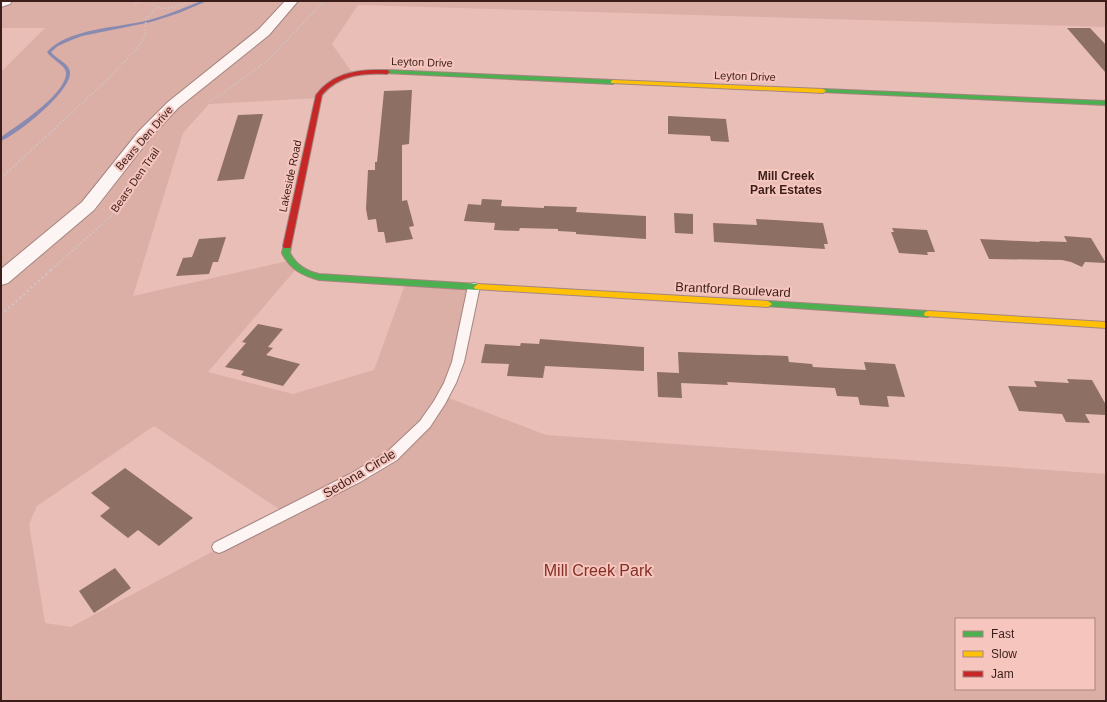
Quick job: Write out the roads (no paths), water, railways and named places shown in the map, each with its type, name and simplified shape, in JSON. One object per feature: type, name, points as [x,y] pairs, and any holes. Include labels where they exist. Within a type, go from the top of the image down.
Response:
[{"type":"street","points":[[1,3],[6,1]]},
{"type":"street","name":"Bears Den Drive","points":[[1,279],[69,224],[88,206],[145,134],[173,105],[264,32],[292,1]]},
{"type":"street","name":"Leyton Drive","points":[[383,72],[1106,103]]},
{"type":"street","name":"Lakeside Road","points":[[358,279],[319,277],[304,273],[296,269],[288,261],[286,253],[319,95],[322,89],[334,80],[353,74],[383,72]]},
{"type":"street","name":"Brantford Boulevard","points":[[358,279],[1106,325]]},
{"type":"lane","name":"Sedona Circle","points":[[219,547],[355,478],[392,456],[425,424],[439,404],[450,384],[458,362],[474,286]]},
{"type":"waterway","points":[[1,139],[42,109],[61,90],[67,80],[67,69],[49,52],[56,45],[81,35],[140,24],[157,19],[205,1]]},
{"type":"district","name":"Mill Creek Park Estates","points":[[786,183]]},
{"type":"park label","name":"Mill Creek Park","points":[[598,570]]}]
